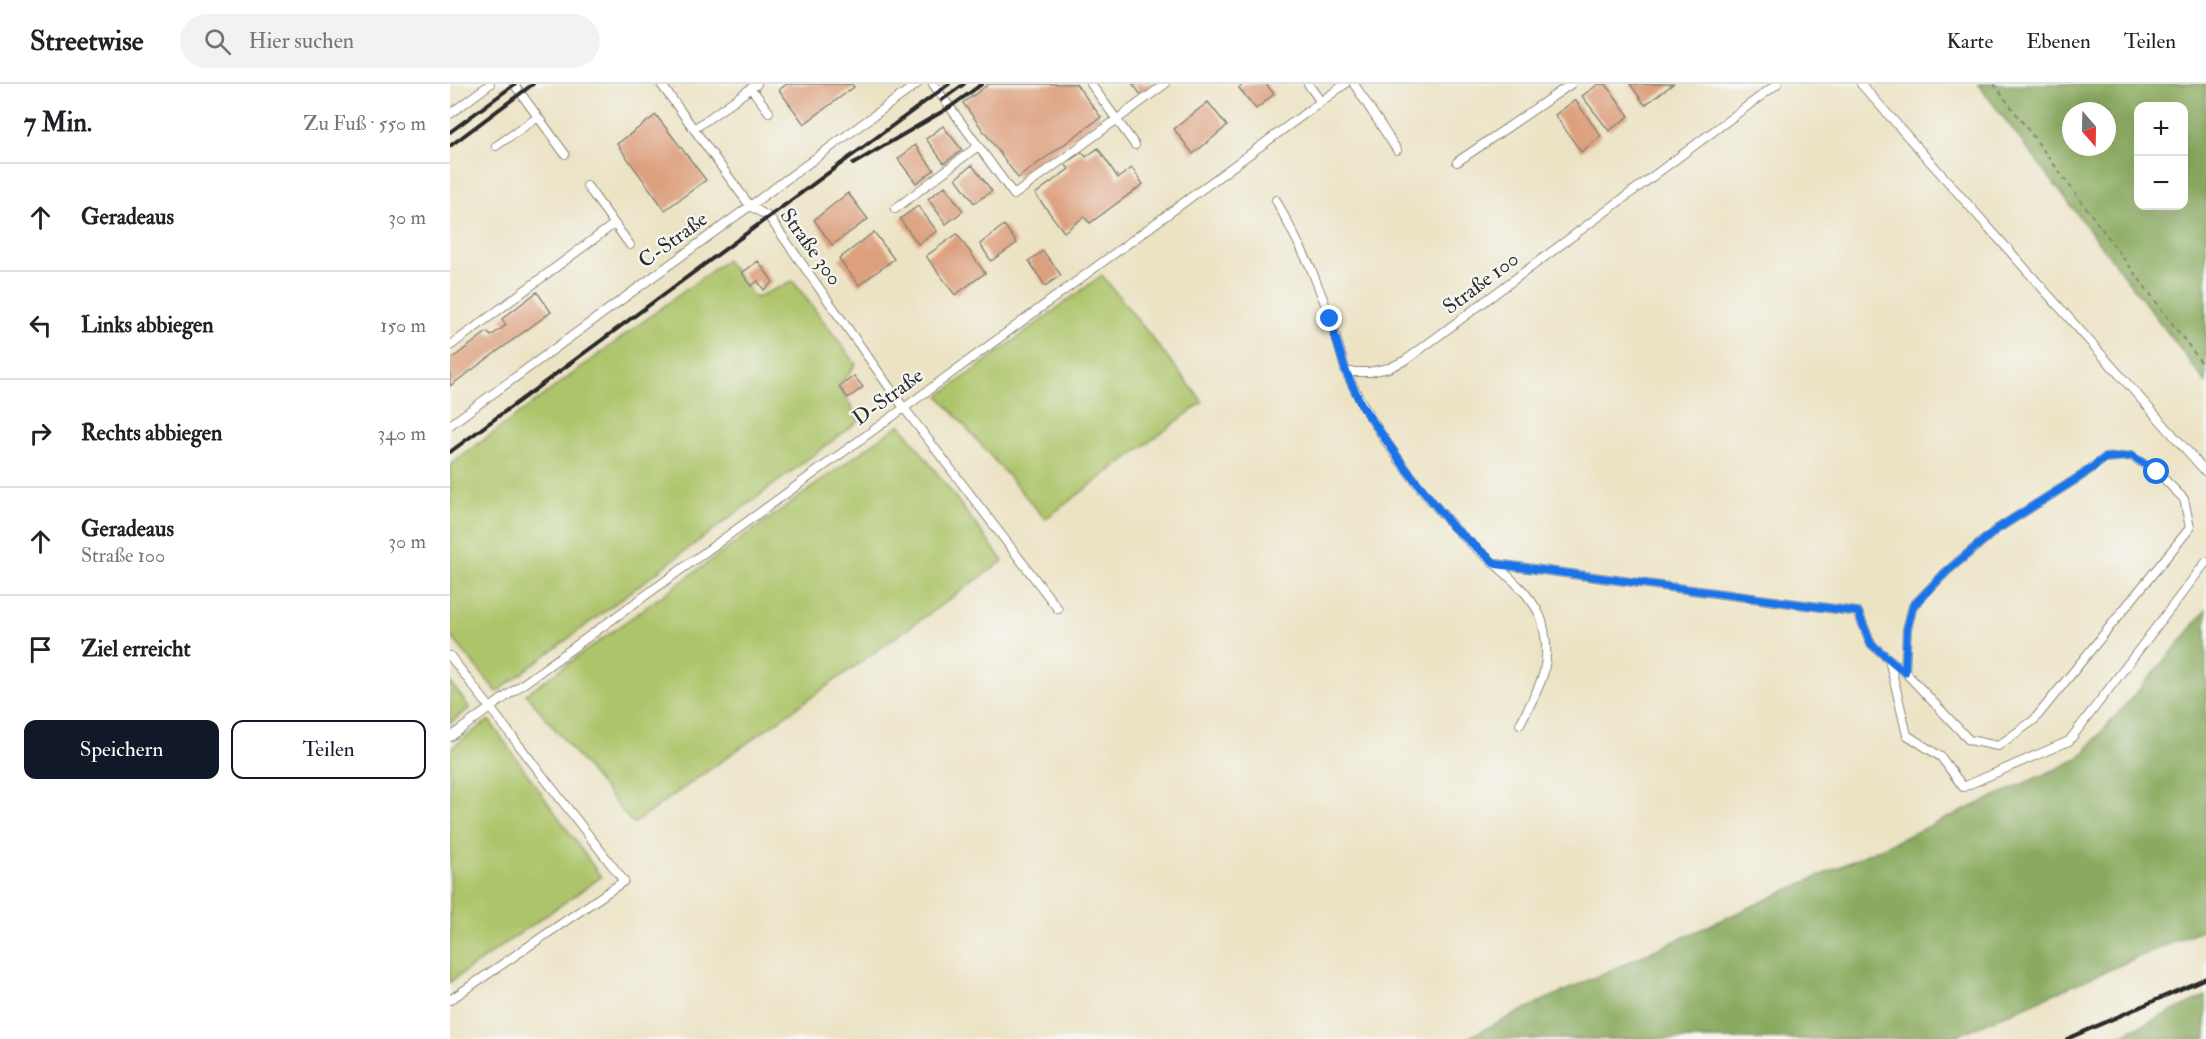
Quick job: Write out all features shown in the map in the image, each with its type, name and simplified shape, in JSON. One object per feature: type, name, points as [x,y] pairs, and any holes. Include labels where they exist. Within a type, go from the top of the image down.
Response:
[{"type":"lane","points":[[450,114],[490,84]]},
{"type":"lane","points":[[514,84],[565,154]]},
{"type":"lane","name":"Straße 300","points":[[661,84],[750,206],[768,217],[904,408],[1058,609]]},
{"type":"lane","name":"C-Straße","points":[[450,425],[916,84]]},
{"type":"lane","points":[[933,84],[1014,195],[1165,84]]},
{"type":"lane","points":[[1091,84],[1135,145]]},
{"type":"lane","points":[[1308,84],[1321,102]]},
{"type":"lane","name":"D-Straße","points":[[450,737],[904,408],[1345,84]]},
{"type":"lane","points":[[1354,84],[1396,150]]},
{"type":"lane","points":[[1457,162],[1571,84]]},
{"type":"lane","name":"Straße 100","points":[[1346,372],[1369,372],[1389,368],[1406,360],[1777,84]]},
{"type":"lane","points":[[1861,84],[2206,472]]},
{"type":"lane","points":[[694,129],[754,86],[769,112]]},
{"type":"lane","points":[[496,146],[538,117]]},
{"type":"lane","points":[[895,209],[978,146]]},
{"type":"lane","points":[[587,186],[630,245]]},
{"type":"lane","points":[[1276,200],[1310,266],[1330,319],[1346,372],[1362,406],[1406,469],[1453,527],[1496,564],[1527,595],[1543,622],[1547,651],[1544,676],[1520,724]]},
{"type":"lane","points":[[450,346],[614,224]]},
{"type":"lane","points":[[1496,564],[1858,612],[1871,644],[1905,672],[1969,740],[1998,746],[2034,720],[2190,528],[2184,499],[2157,472],[2132,456],[2105,458],[2081,476],[1997,529],[1946,572],[1913,606],[1907,629],[1905,672]]},
{"type":"lane","points":[[1889,658],[1907,735],[1941,757],[1963,787],[2069,741],[2206,562]]},
{"type":"lane","points":[[450,656],[491,706],[624,881],[450,1000]]},
{"type":"path","points":[[1994,84],[2206,369]]},
{"type":"green space","points":[[1978,84],[2206,84],[2206,383]]},
{"type":"green space","points":[[726,260],[755,298],[793,281],[856,364],[839,387],[860,420],[497,692],[450,635],[450,465]]},
{"type":"green space","points":[[1102,275],[1203,402],[1045,519],[939,396]]},
{"type":"green space","points":[[900,424],[1003,561],[633,824],[526,694]]},
{"type":"green space","points":[[2206,610],[2206,928],[1949,1039],[1465,1039],[1540,1002],[2078,759]]},
{"type":"green space","points":[[450,682],[470,708],[450,723]]},
{"type":"green space","points":[[489,720],[601,877],[450,982],[450,749]]},
{"type":"green space","points":[[2206,996],[2206,1039],[2112,1039],[2122,1034]]},
{"type":"building","points":[[787,84],[852,84],[854,87],[804,124],[779,90]]},
{"type":"building","points":[[989,84],[1076,84],[1101,117],[1018,178],[963,103]]},
{"type":"building","points":[[1133,84],[1161,84],[1143,98]]},
{"type":"building","points":[[1243,84],[1266,84],[1274,94],[1256,109],[1239,88]]},
{"type":"building","points":[[1599,84],[1606,84],[1629,116],[1609,131],[1582,96]]},
{"type":"building","points":[[1630,84],[1673,84],[1645,105]]},
{"type":"building","points":[[1575,100],[1601,136],[1581,152],[1555,115]]},
{"type":"building","points":[[1208,102],[1227,126],[1193,154],[1174,129]]},
{"type":"building","points":[[656,115],[706,180],[665,210],[617,144]]},
{"type":"building","points":[[943,126],[962,150],[944,163],[926,139]]},
{"type":"building","points":[[915,145],[934,170],[916,183],[898,159]]},
{"type":"building","points":[[1098,148],[1118,178],[1132,168],[1143,184],[1090,223],[1084,217],[1064,232],[1035,194],[1069,169],[1065,164],[1082,152],[1086,157]]},
{"type":"building","points":[[972,165],[992,191],[974,203],[956,178]]},
{"type":"building","points":[[945,186],[963,211],[946,224],[928,199]]},
{"type":"building","points":[[848,193],[868,219],[832,245],[814,220]]},
{"type":"building","points":[[918,206],[937,231],[918,244],[900,219]]},
{"type":"building","points":[[1004,225],[1017,243],[991,261],[980,244]]},
{"type":"building","points":[[874,232],[894,259],[859,285],[839,259]]},
{"type":"building","points":[[957,234],[985,273],[955,295],[926,256]]},
{"type":"building","points":[[1043,251],[1061,275],[1045,286],[1029,261]]},
{"type":"building","points":[[758,261],[773,282],[764,290],[758,281],[751,286],[742,273]]},
{"type":"building","points":[[537,292],[551,312],[450,386],[450,360],[487,332],[491,336],[506,325],[502,319]]},
{"type":"building","points":[[854,376],[863,387],[848,398],[839,387]]},
{"type":"railway","points":[[450,132],[515,84]]},
{"type":"railway","points":[[450,146],[533,84]]},
{"type":"railway","points":[[450,452],[949,84]]},
{"type":"railway","points":[[942,100],[964,84]]},
{"type":"railway","points":[[853,164],[950,107],[982,84]]},
{"type":"railway","points":[[2067,1039],[2206,978]]},
{"type":"route","points":[[1330,319],[1346,372],[1362,406],[1406,469],[1453,527],[1496,564],[1858,612],[1871,644],[1905,672],[1907,629],[1913,606],[1946,572],[1997,529],[2081,476],[2105,458],[2132,456],[2157,472]]}]
